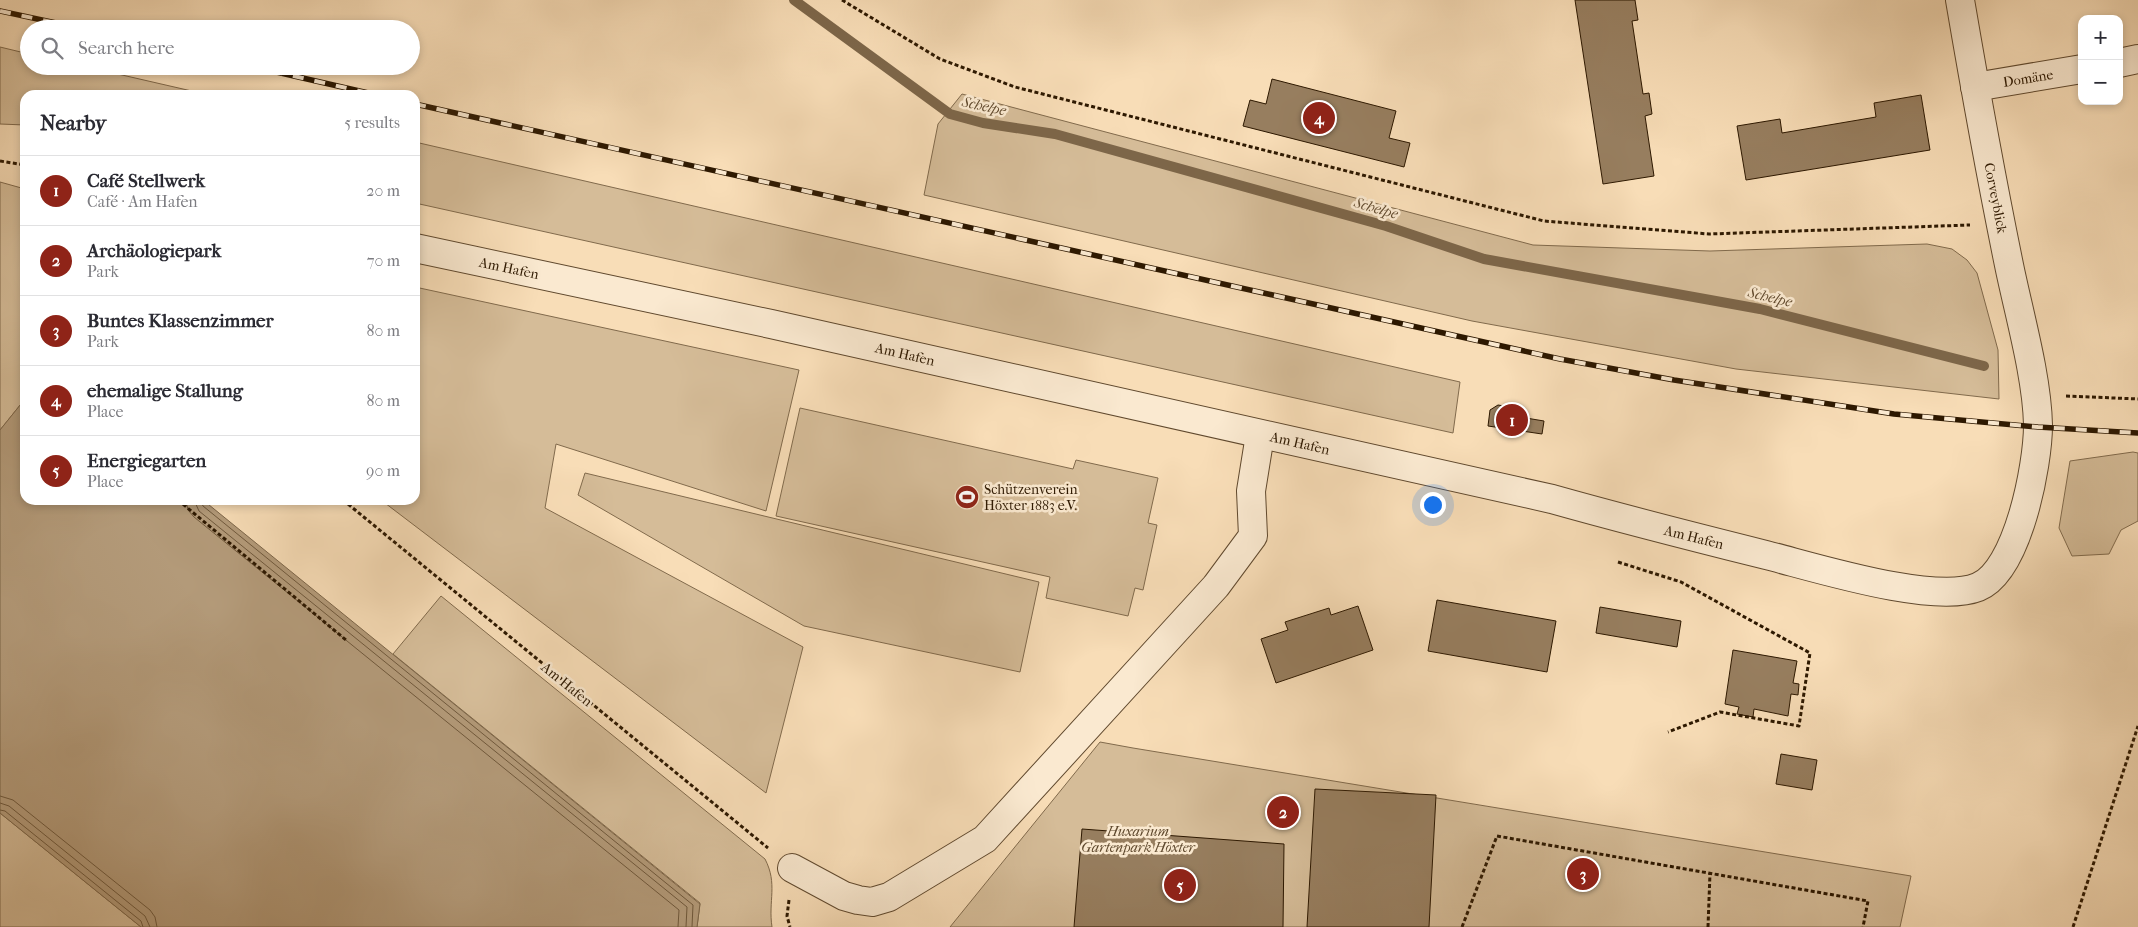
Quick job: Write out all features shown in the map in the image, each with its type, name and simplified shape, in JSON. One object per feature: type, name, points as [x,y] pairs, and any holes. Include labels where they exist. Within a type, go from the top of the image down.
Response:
[{"type":"street","name":"Corveyblick","points":[[1960,0],[2001,224],[2035,394]]},
{"type":"street","points":[[2123,61],[2138,59]]},
{"type":"street","name":"Domäne","points":[[1975,86],[2078,70]]},
{"type":"street","name":"Am Hafen","points":[[420,249],[771,324],[1552,499],[1905,589],[1954,592],[1978,587],[1996,575],[2009,556],[2028,499],[2038,427],[2035,394]]},
{"type":"street","points":[[792,868],[844,896],[872,902],[889,897],[985,839],[1216,586],[1253,536],[1251,491],[1260,434]]},
{"type":"path","points":[[842,0],[940,59],[1015,87],[1544,222],[1709,234],[2001,224]]},
{"type":"path","points":[[0,161],[20,164]]},
{"type":"path","points":[[2035,394],[2138,399]]},
{"type":"path","points":[[184,505],[346,640]]},
{"type":"path","name":"Am Hafen","points":[[348,505],[792,868]]},
{"type":"path","points":[[1618,562],[1681,582],[1810,652],[1799,726],[1720,712],[1668,732]]},
{"type":"path","points":[[2073,927],[2138,726]]},
{"type":"path","points":[[1462,927],[1497,836],[1868,901],[1863,927]]},
{"type":"path","points":[[1708,927],[1710,873]]},
{"type":"green space","points":[[0,47],[20,52],[20,75],[122,75],[187,90],[20,90],[20,125],[0,124]]},
{"type":"green space","points":[[962,94],[1533,245],[1710,251],[1927,244],[1952,249],[1967,260],[1977,273],[1998,350],[1999,399],[1736,369],[1472,321],[924,195],[938,124]]},
{"type":"green space","points":[[420,143],[1460,382],[1453,433],[420,204]]},
{"type":"green space","points":[[0,182],[20,188],[20,405],[0,430]]},
{"type":"green space","points":[[420,288],[799,370],[766,511],[556,444],[545,508],[803,647],[766,793],[388,505],[420,505]]},
{"type":"green space","name":"Schützenverein Höxter 1883 e.V.","points":[[800,408],[1073,469],[1076,460],[1158,478],[1148,523],[1157,525],[1143,590],[1135,588],[1128,616],[1046,598],[1050,577],[776,516]]},
{"type":"green space","points":[[2133,452],[2138,453],[2138,521],[2121,530],[2109,554],[2072,556],[2059,528],[2070,461]]},
{"type":"green space","points":[[585,473],[1039,582],[1020,672],[804,626],[578,495]]},
{"type":"green space","points":[[441,596],[765,859],[769,868],[772,885],[772,927],[697,927],[700,903],[393,654]]},
{"type":"green space","name":"Huxarium Gartenpark Höxter","points":[[1100,742],[1911,876],[1900,927],[950,927]]},
{"type":"green space","points":[[0,813],[141,927],[0,927]]},
{"type":"water","points":[[20,405],[20,505],[209,505],[700,904],[697,927],[141,927],[0,813],[0,430]]},
{"type":"building","points":[[1575,0],[1635,0],[1638,20],[1632,21],[1643,94],[1649,93],[1652,114],[1645,116],[1654,176],[1603,184]]},
{"type":"building","points":[[1272,79],[1396,111],[1389,138],[1410,143],[1404,167],[1243,126],[1250,100],[1266,104]]},
{"type":"building","points":[[1921,95],[1930,150],[1746,180],[1737,126],[1780,119],[1782,133],[1876,117],[1874,103]]},
{"type":"building","points":[[1498,405],[1521,409],[1526,418],[1544,421],[1542,434],[1488,426],[1490,410]]},
{"type":"building","points":[[1437,600],[1556,621],[1547,672],[1428,651]]},
{"type":"building","points":[[1358,606],[1373,650],[1276,683],[1261,639],[1288,630],[1285,622],[1329,608],[1331,615]]},
{"type":"building","points":[[1600,607],[1681,621],[1677,647],[1596,633]]},
{"type":"building","points":[[1733,650],[1797,661],[1793,683],[1799,684],[1798,695],[1791,694],[1788,716],[1754,709],[1753,717],[1737,714],[1739,707],[1725,704]]},
{"type":"building","points":[[1781,754],[1817,760],[1812,790],[1776,784]]},
{"type":"building","points":[[1315,789],[1436,795],[1429,927],[1307,927]]},
{"type":"building","points":[[1082,829],[1284,844],[1283,927],[1074,927]]},
{"type":"waterway","name":"Schelpe","points":[[794,0],[950,114],[983,123],[1055,134],[1386,226],[1484,259],[1760,309],[1984,366]]},
{"type":"railway","points":[[0,11],[42,20]]},
{"type":"railway","points":[[289,75],[355,90]]},
{"type":"railway","points":[[420,105],[1560,359],[1674,380],[1894,414],[2038,427],[2138,433]]},
{"type":"place","name":"ehemalige Stallung","points":[[1319,118]]},
{"type":"place","name":"Café Stellwerk","points":[[1512,420]]},
{"type":"place","name":"Schützenverein Höxter 1883 e.V.","points":[[967,497]]},
{"type":"place","name":"Archäologiepark","points":[[1283,812]]},
{"type":"place","name":"Buntes Klassenzimmer","points":[[1583,874]]},
{"type":"place","name":"Energiegarten","points":[[1180,885]]}]
